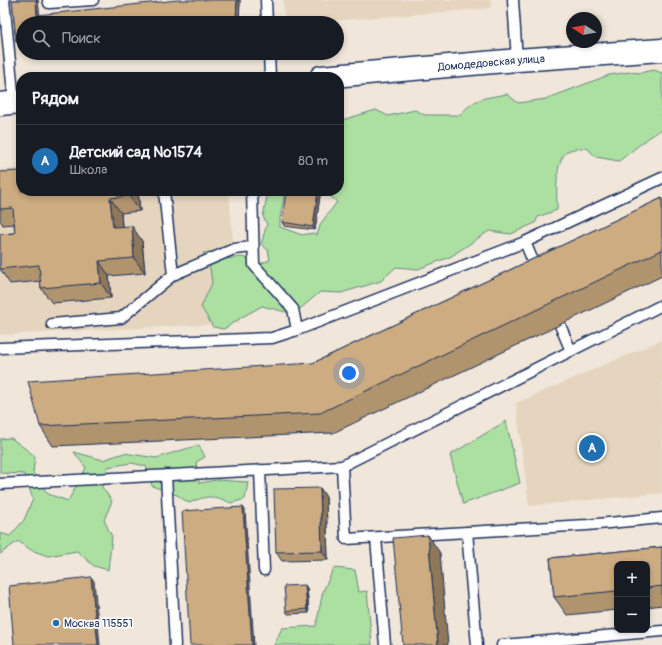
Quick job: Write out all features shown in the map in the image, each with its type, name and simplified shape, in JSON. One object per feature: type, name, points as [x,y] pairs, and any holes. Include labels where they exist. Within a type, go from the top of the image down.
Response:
[{"type":"street","name":"Домодедовская улица","points":[[344,75],[518,60],[662,50]]},
{"type":"lane","points":[[4,0],[12,103]]},
{"type":"lane","points":[[48,0],[49,3],[93,0]]},
{"type":"lane","points":[[266,0],[267,16]]},
{"type":"lane","points":[[513,0],[518,60]]},
{"type":"lane","points":[[269,60],[270,72]]},
{"type":"lane","points":[[0,348],[272,338],[297,330],[525,242],[662,178]]},
{"type":"lane","points":[[165,196],[173,275]]},
{"type":"lane","points":[[252,196],[254,265],[293,309],[297,330]]},
{"type":"lane","points":[[525,242],[542,281]]},
{"type":"lane","points":[[52,324],[121,318],[173,275],[234,249],[253,246]]},
{"type":"lane","points":[[0,484],[342,466],[662,305]]},
{"type":"lane","points":[[560,325],[571,351]]},
{"type":"lane","points":[[342,466],[346,539],[587,525],[662,518]]},
{"type":"lane","points":[[260,470],[264,570]]},
{"type":"lane","points":[[166,475],[175,645]]},
{"type":"lane","points":[[467,532],[477,645]]},
{"type":"lane","points":[[376,538],[385,645]]},
{"type":"lane","points":[[502,645],[662,632]]},
{"type":"shaded area","points":[[283,0],[491,0],[491,8],[344,20],[344,16],[284,16]]},
{"type":"shaded area","points":[[16,168],[16,196],[229,196],[239,323],[0,335],[0,170]]},
{"type":"shaded area","points":[[662,340],[662,493],[529,506],[516,403]]},
{"type":"green space","points":[[654,70],[662,73],[662,129],[619,161],[596,157],[587,148],[568,151],[560,162],[558,169],[557,210],[538,217],[535,223],[511,234],[489,231],[450,257],[418,269],[396,267],[381,281],[341,293],[320,292],[294,314],[262,306],[224,329],[213,327],[201,307],[212,283],[210,268],[203,253],[216,251],[225,259],[242,257],[260,264],[270,260],[268,250],[261,244],[267,224],[263,217],[267,196],[284,196],[280,227],[302,235],[313,233],[317,235],[321,223],[337,202],[330,196],[344,196],[344,120],[376,110],[388,116],[415,110],[425,115],[460,115],[465,109],[481,99],[507,94],[518,103],[546,99],[609,75],[630,72],[639,73]]},
{"type":"green space","points":[[506,421],[520,483],[463,504],[450,455]]},
{"type":"green space","points":[[11,438],[35,456],[33,473],[48,494],[68,501],[86,468],[74,452],[103,460],[124,453],[156,458],[199,445],[205,457],[196,462],[199,483],[217,480],[248,482],[245,499],[231,503],[215,497],[205,497],[189,503],[177,495],[152,486],[146,466],[131,463],[108,467],[102,487],[112,501],[104,520],[112,537],[108,570],[94,566],[77,551],[48,556],[31,550],[18,541],[0,554],[0,533],[10,536],[24,520],[33,499],[24,474],[0,473],[0,439]]},
{"type":"green space","points":[[334,568],[355,570],[359,592],[367,591],[372,645],[274,645],[282,628],[316,626],[323,591]]},
{"type":"building","points":[[12,0],[36,0],[37,15],[178,0],[237,0],[236,16],[16,16],[16,41]]},
{"type":"building","points":[[16,171],[16,196],[129,196],[110,198],[113,227],[132,226],[134,258],[99,261],[101,283],[41,288],[39,265],[0,269],[0,234],[15,233],[13,208],[0,209],[0,172]]},
{"type":"building","points":[[285,196],[317,196],[313,227],[282,222]]},
{"type":"building","points":[[662,198],[662,250],[320,413],[40,426],[28,381],[313,363]]},
{"type":"building","points":[[320,488],[322,551],[276,552],[274,489]]},
{"type":"building","points":[[243,507],[252,645],[190,645],[182,511]]},
{"type":"building","points":[[428,535],[438,645],[403,645],[393,538]]},
{"type":"building","points":[[662,547],[662,586],[650,588],[650,561],[614,561],[614,591],[554,597],[550,558]]},
{"type":"building","points":[[91,577],[98,645],[14,645],[9,586]]},
{"type":"building","points":[[305,585],[307,609],[286,611],[284,586]]},
{"type":"place","name":"Детский сад №1574","points":[[592,448]]},
{"type":"place","name":"Москва 115551","points":[[56,623]]}]
